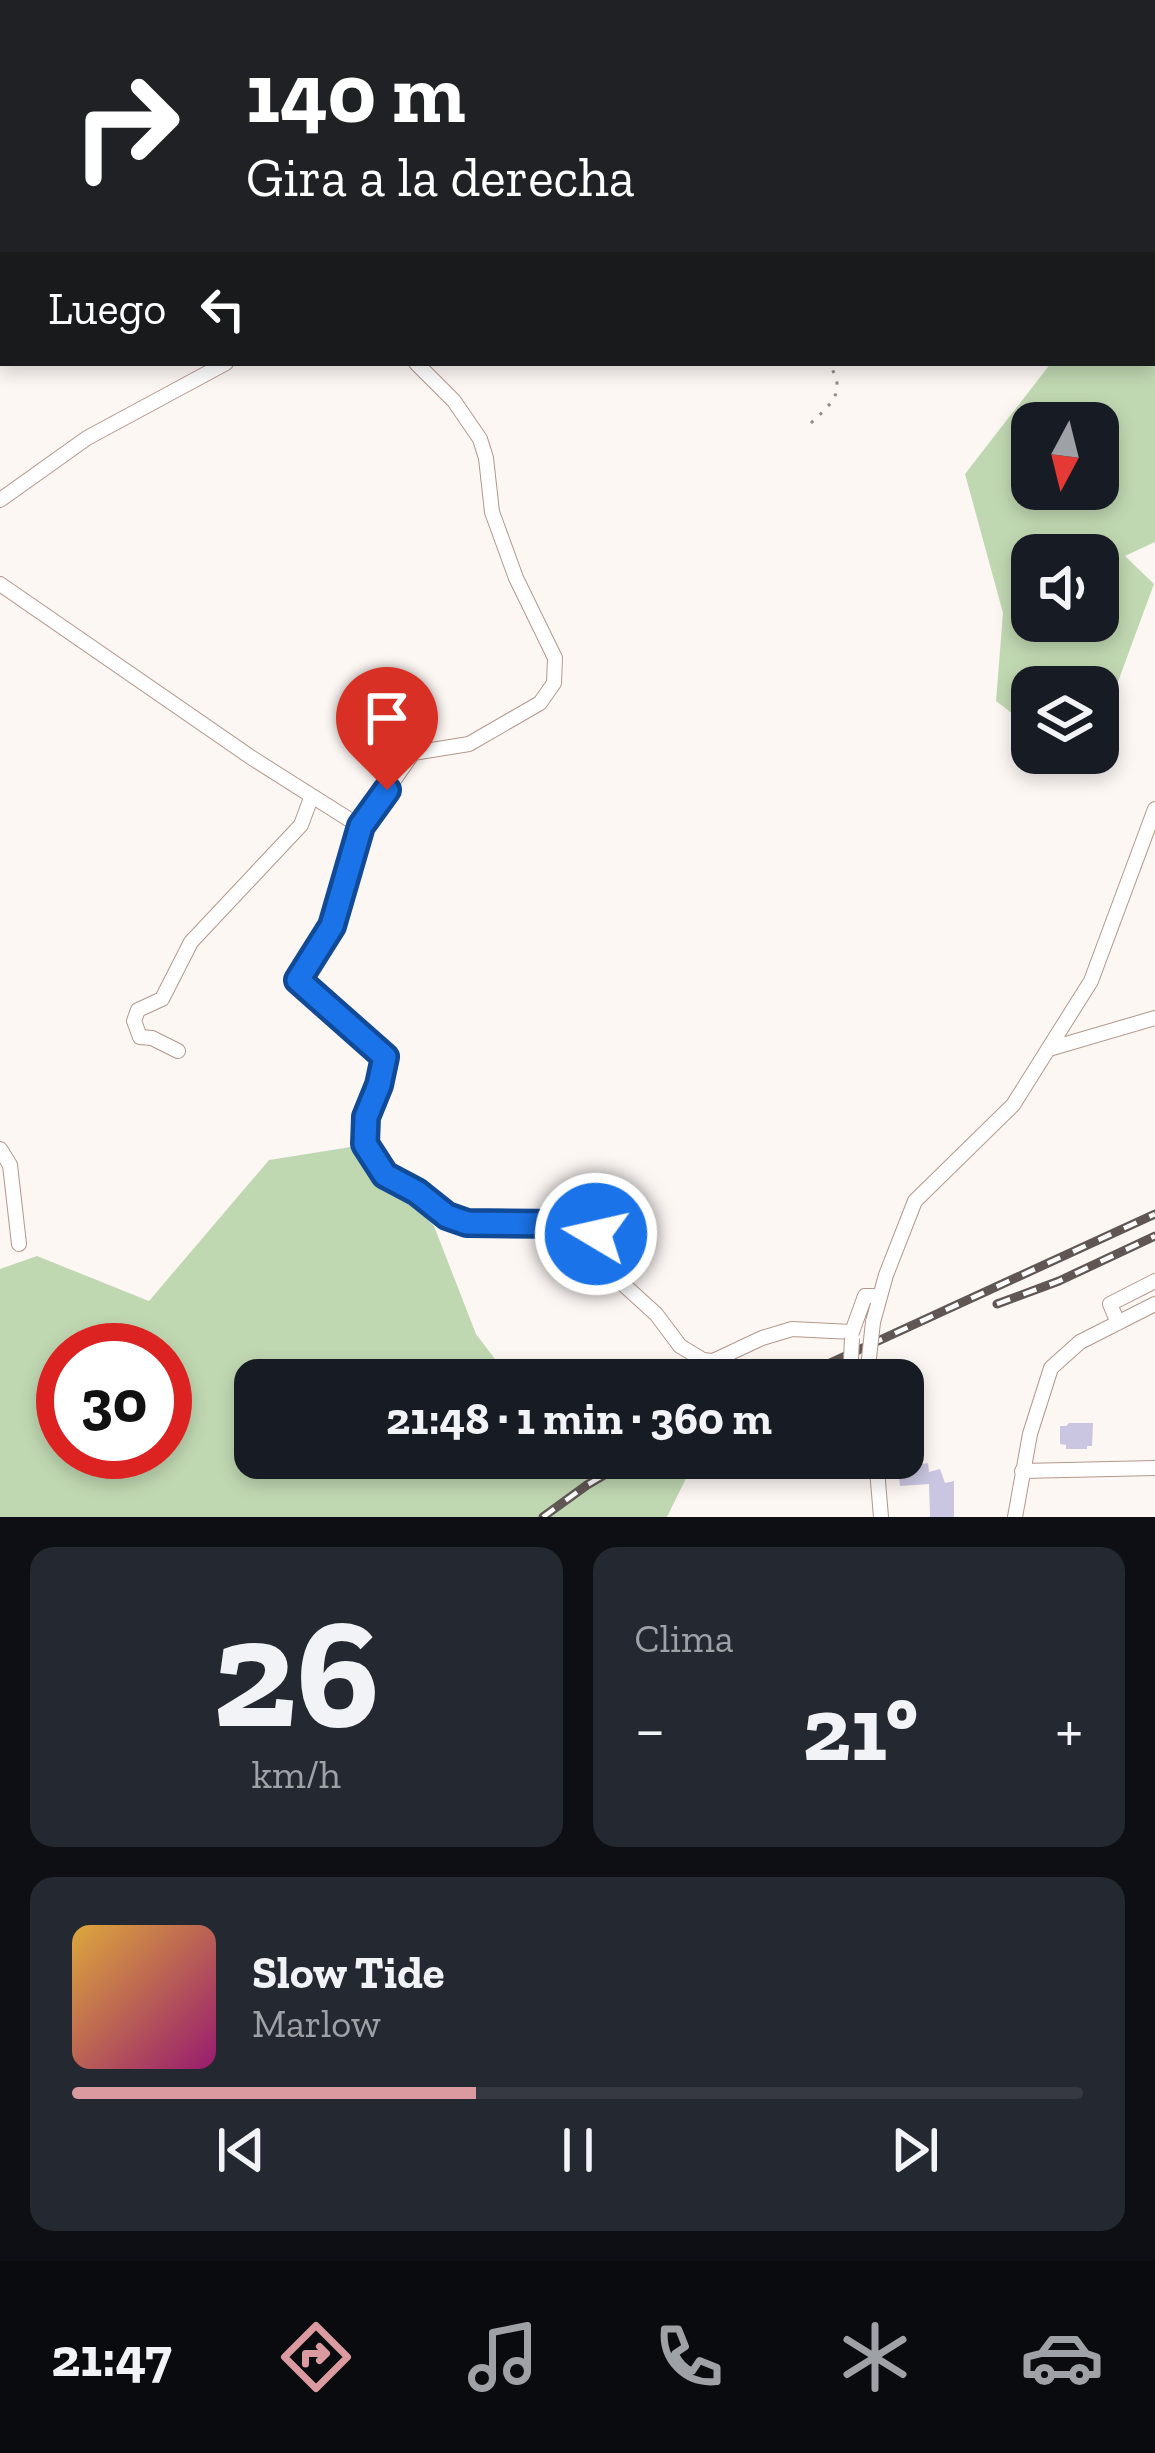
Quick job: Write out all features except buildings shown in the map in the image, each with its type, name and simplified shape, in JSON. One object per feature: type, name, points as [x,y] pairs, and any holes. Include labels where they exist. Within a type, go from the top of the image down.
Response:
[{"type":"street","points":[[0,500],[87,438],[220,366]]},
{"type":"street","points":[[419,366],[454,401],[479,439],[492,512],[516,578],[555,658],[554,683],[540,703],[470,744],[412,753],[361,826],[332,926],[298,980],[385,1057],[366,1117],[365,1144],[385,1175],[447,1216],[467,1223],[586,1226],[596,1234],[613,1275],[656,1314],[680,1346],[703,1360],[713,1361],[792,1329],[852,1335]]},
{"type":"street","points":[[0,584],[311,798],[361,826]]},
{"type":"street","points":[[178,1051],[140,1037],[134,1021],[138,1010],[162,999],[191,942],[301,825],[311,798]]},
{"type":"street","points":[[870,1359],[880,1296],[916,1201],[1013,1105],[1091,981],[1155,809]]},
{"type":"street","points":[[1048,1048],[1155,1018]]},
{"type":"street","points":[[0,1149],[10,1165],[19,1244]]},
{"type":"street","points":[[1118,1323],[1110,1304],[1155,1281]]},
{"type":"street","points":[[851,1359],[855,1317],[865,1296],[880,1296]]},
{"type":"street","points":[[1016,1517],[1030,1433],[1052,1369],[1080,1342],[1155,1304]]},
{"type":"street","points":[[1022,1471],[1155,1468]]},
{"type":"street","points":[[878,1479],[881,1517]]},
{"type":"path","points":[[811,423],[836,396],[838,381],[830,366]]},
{"type":"green space","points":[[1049,366],[1155,366],[1155,542],[1125,556],[1154,584],[1119,679],[1119,666],[1011,666],[1011,713],[996,701],[1003,613],[965,474],[1011,415],[1011,510],[1119,510],[1119,402],[1021,402]]},
{"type":"green space","points":[[357,1146],[434,1226],[476,1334],[495,1359],[234,1359],[234,1479],[686,1479],[667,1517],[0,1517],[0,1269],[37,1256],[149,1301],[269,1160]]},
{"type":"railway","points":[[839,1359],[1155,1214]]},
{"type":"railway","points":[[997,1304],[1155,1236]]},
{"type":"railway","points":[[543,1517],[597,1479]]},
{"type":"route","points":[[387,790],[361,826],[332,926],[298,980],[385,1057],[366,1117],[365,1144],[385,1175],[401,1181],[447,1216],[467,1223],[586,1226],[596,1234]]}]
